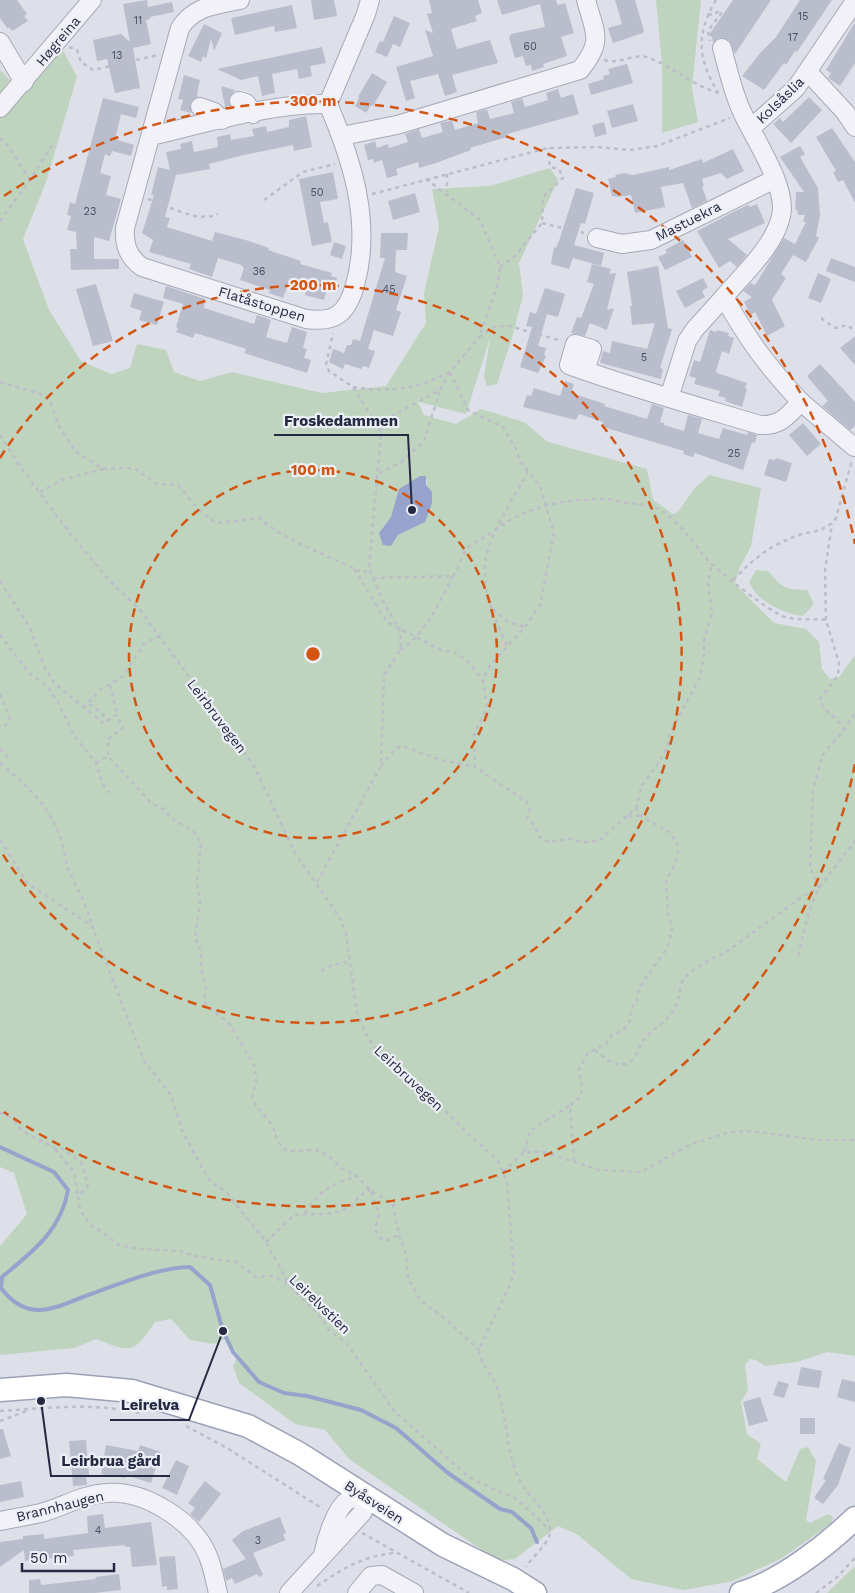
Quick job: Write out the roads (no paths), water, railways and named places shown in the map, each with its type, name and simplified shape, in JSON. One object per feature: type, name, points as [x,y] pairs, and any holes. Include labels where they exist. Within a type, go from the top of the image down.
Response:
[{"type":"main road","name":"Byåsveien","points":[[0,1390],[66,1385],[132,1391],[248,1426],[300,1454],[351,1510],[475,1576],[510,1591],[524,1593]]},
{"type":"main road","name":"Byåsveien","points":[[351,1510],[443,1545],[512,1579],[535,1593]]},
{"type":"main road","points":[[740,1593],[795,1566],[833,1540],[855,1518]]},
{"type":"street","name":"Høgreina","points":[[0,108],[92,0]]},
{"type":"street","name":"Flatåstoppen","points":[[240,0],[200,8],[187,17],[180,28],[125,228],[125,242],[134,261],[142,266],[306,319],[323,322],[337,317],[346,307],[349,300],[361,263],[363,238],[359,198],[342,136]]},
{"type":"street","points":[[376,1],[328,104],[342,136],[397,124],[580,70],[592,56],[597,41],[586,0]]},
{"type":"street","name":"Kolsåslia","points":[[722,48],[744,115],[796,88],[855,1]]},
{"type":"street","name":"Høgreina","points":[[0,42],[24,82]]},
{"type":"street","points":[[808,72],[845,112],[855,127]]},
{"type":"street","points":[[239,101],[246,103],[253,114]]},
{"type":"street","points":[[151,136],[310,103],[328,104]]},
{"type":"street","points":[[200,107],[214,112],[222,120]]},
{"type":"street","points":[[669,398],[687,341],[695,329],[763,250],[779,225],[783,204],[775,179],[744,115]]},
{"type":"street","name":"Mastuekra","points":[[597,238],[622,244],[651,240],[775,179]]},
{"type":"street","points":[[724,297],[746,336],[766,364],[801,402],[854,448]]},
{"type":"street","points":[[575,344],[592,349],[585,371],[760,425],[772,426],[781,421],[801,402]]},
{"type":"street","name":"Brannhaugen","points":[[0,1520],[42,1512],[83,1497],[107,1493],[134,1496],[155,1503],[176,1516],[208,1555],[218,1593]]},
{"type":"street","points":[[304,1589],[323,1555],[326,1537],[351,1510]]},
{"type":"street","points":[[356,1593],[371,1576],[382,1575],[414,1593]]},
{"type":"water","points":[[420,476],[426,476],[426,485],[432,492],[432,503],[425,522],[398,535],[391,546],[383,545],[379,533],[391,517],[399,489]]},
{"type":"waterway","points":[[0,1147],[54,1172],[68,1190],[59,1217],[44,1240],[2,1277],[1,1288],[12,1300],[33,1310],[50,1309],[150,1274],[164,1270],[190,1267],[210,1285],[223,1331],[233,1352],[259,1382],[284,1393],[307,1396],[361,1410],[396,1428],[448,1473],[500,1509],[512,1512],[531,1528],[537,1542]]},
{"type":"place","name":"Froskedammen","points":[[412,510]]},
{"type":"place","name":"Leirelva","points":[[223,1331]]},
{"type":"place","name":"Leirbrua gård","points":[[41,1401]]}]
